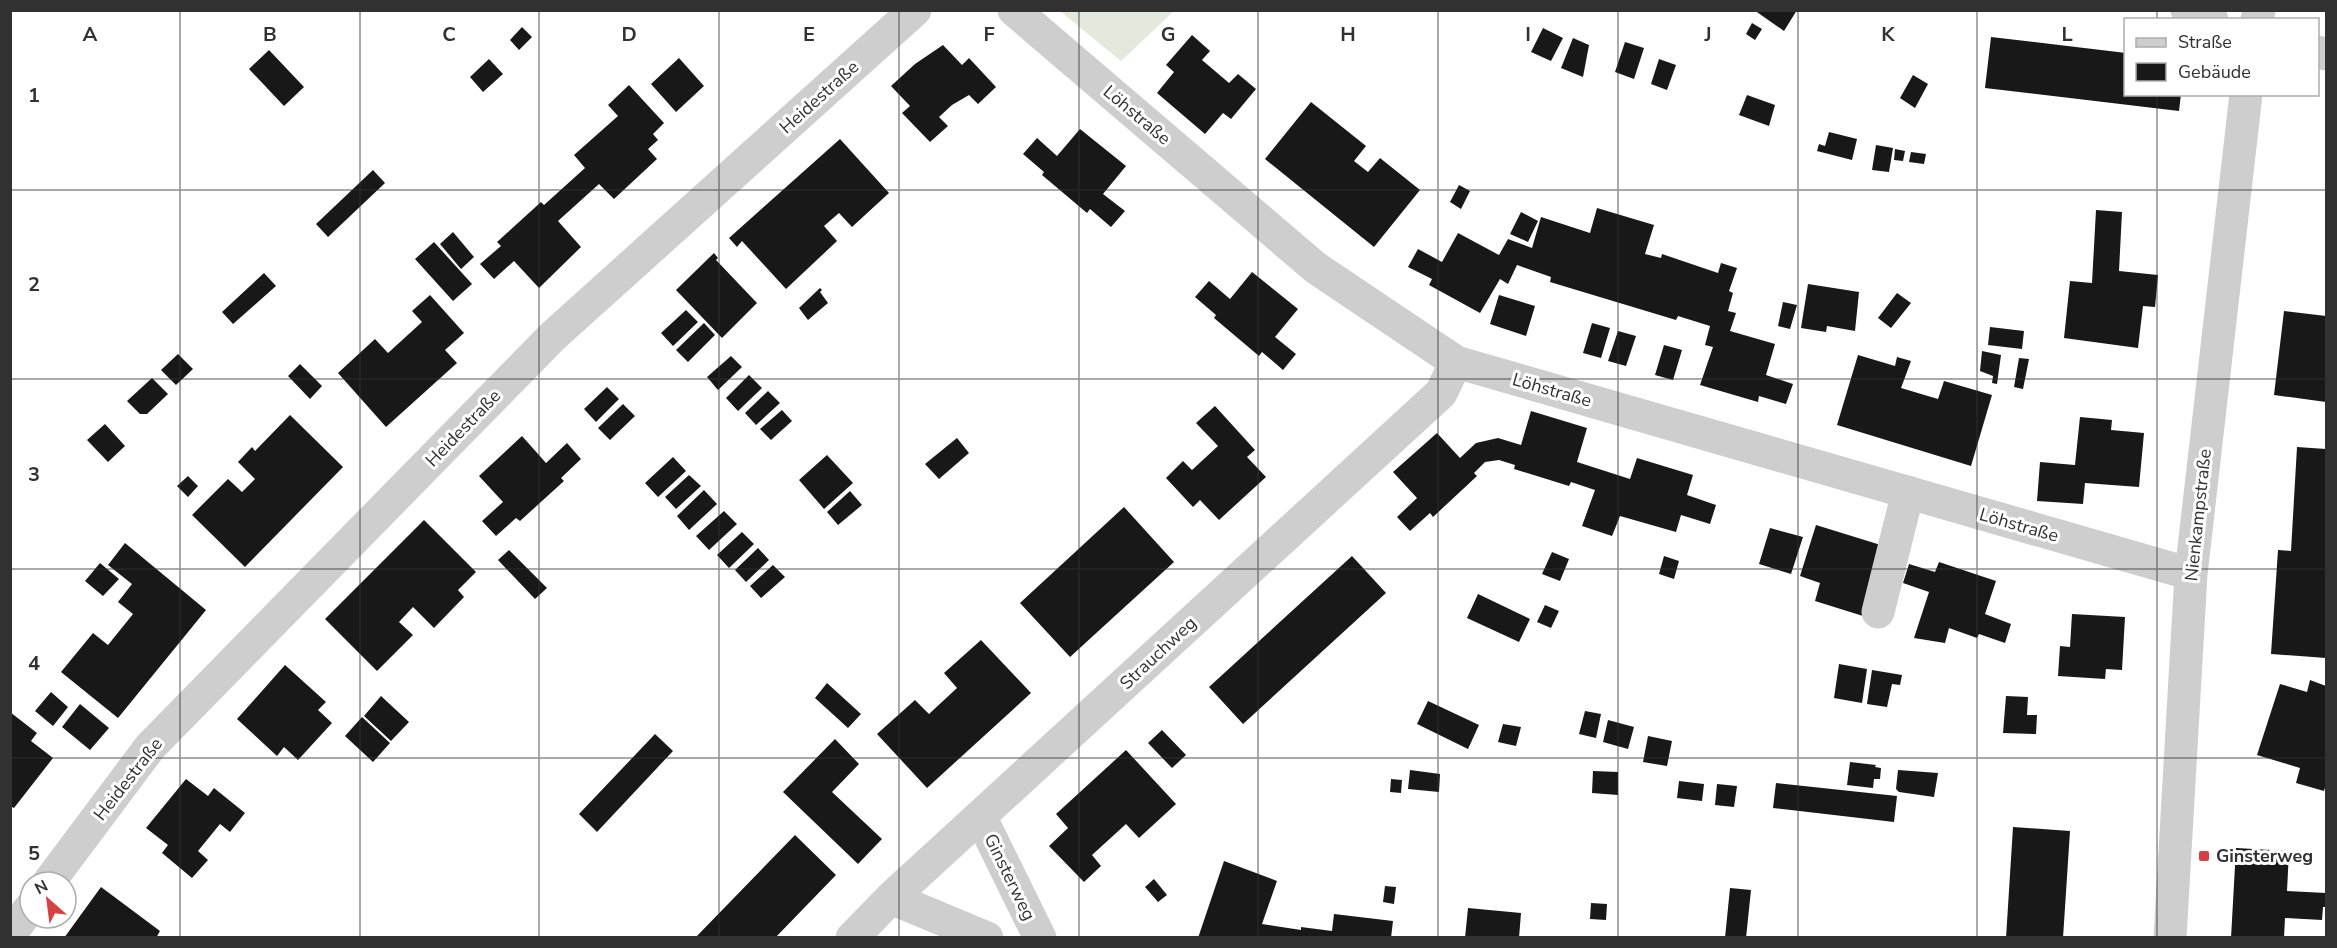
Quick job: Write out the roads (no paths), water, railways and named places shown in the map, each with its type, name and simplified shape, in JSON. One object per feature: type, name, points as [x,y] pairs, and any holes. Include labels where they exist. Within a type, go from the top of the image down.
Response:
[{"type":"street","name":"Heidestraße","points":[[58,870],[150,747],[552,337],[915,10]]},
{"type":"street","name":"Löhstraße","points":[[1014,10],[1317,268],[1456,362],[2191,574]]},
{"type":"street","points":[[2187,10],[2207,18]]},
{"type":"street","name":"Nienkampstraße","points":[[2170,938],[2191,574],[2246,96]]},
{"type":"street","name":"Strauchweg","points":[[852,938],[891,898],[1441,393],[1456,362]]},
{"type":"street","points":[[1878,612],[1908,492]]},
{"type":"street","name":"Ginsterweg","points":[[980,816],[1040,938]]},
{"type":"street","points":[[891,898],[987,938]]},
{"type":"place","name":"Ginsterweg","points":[[2204,856]]}]
